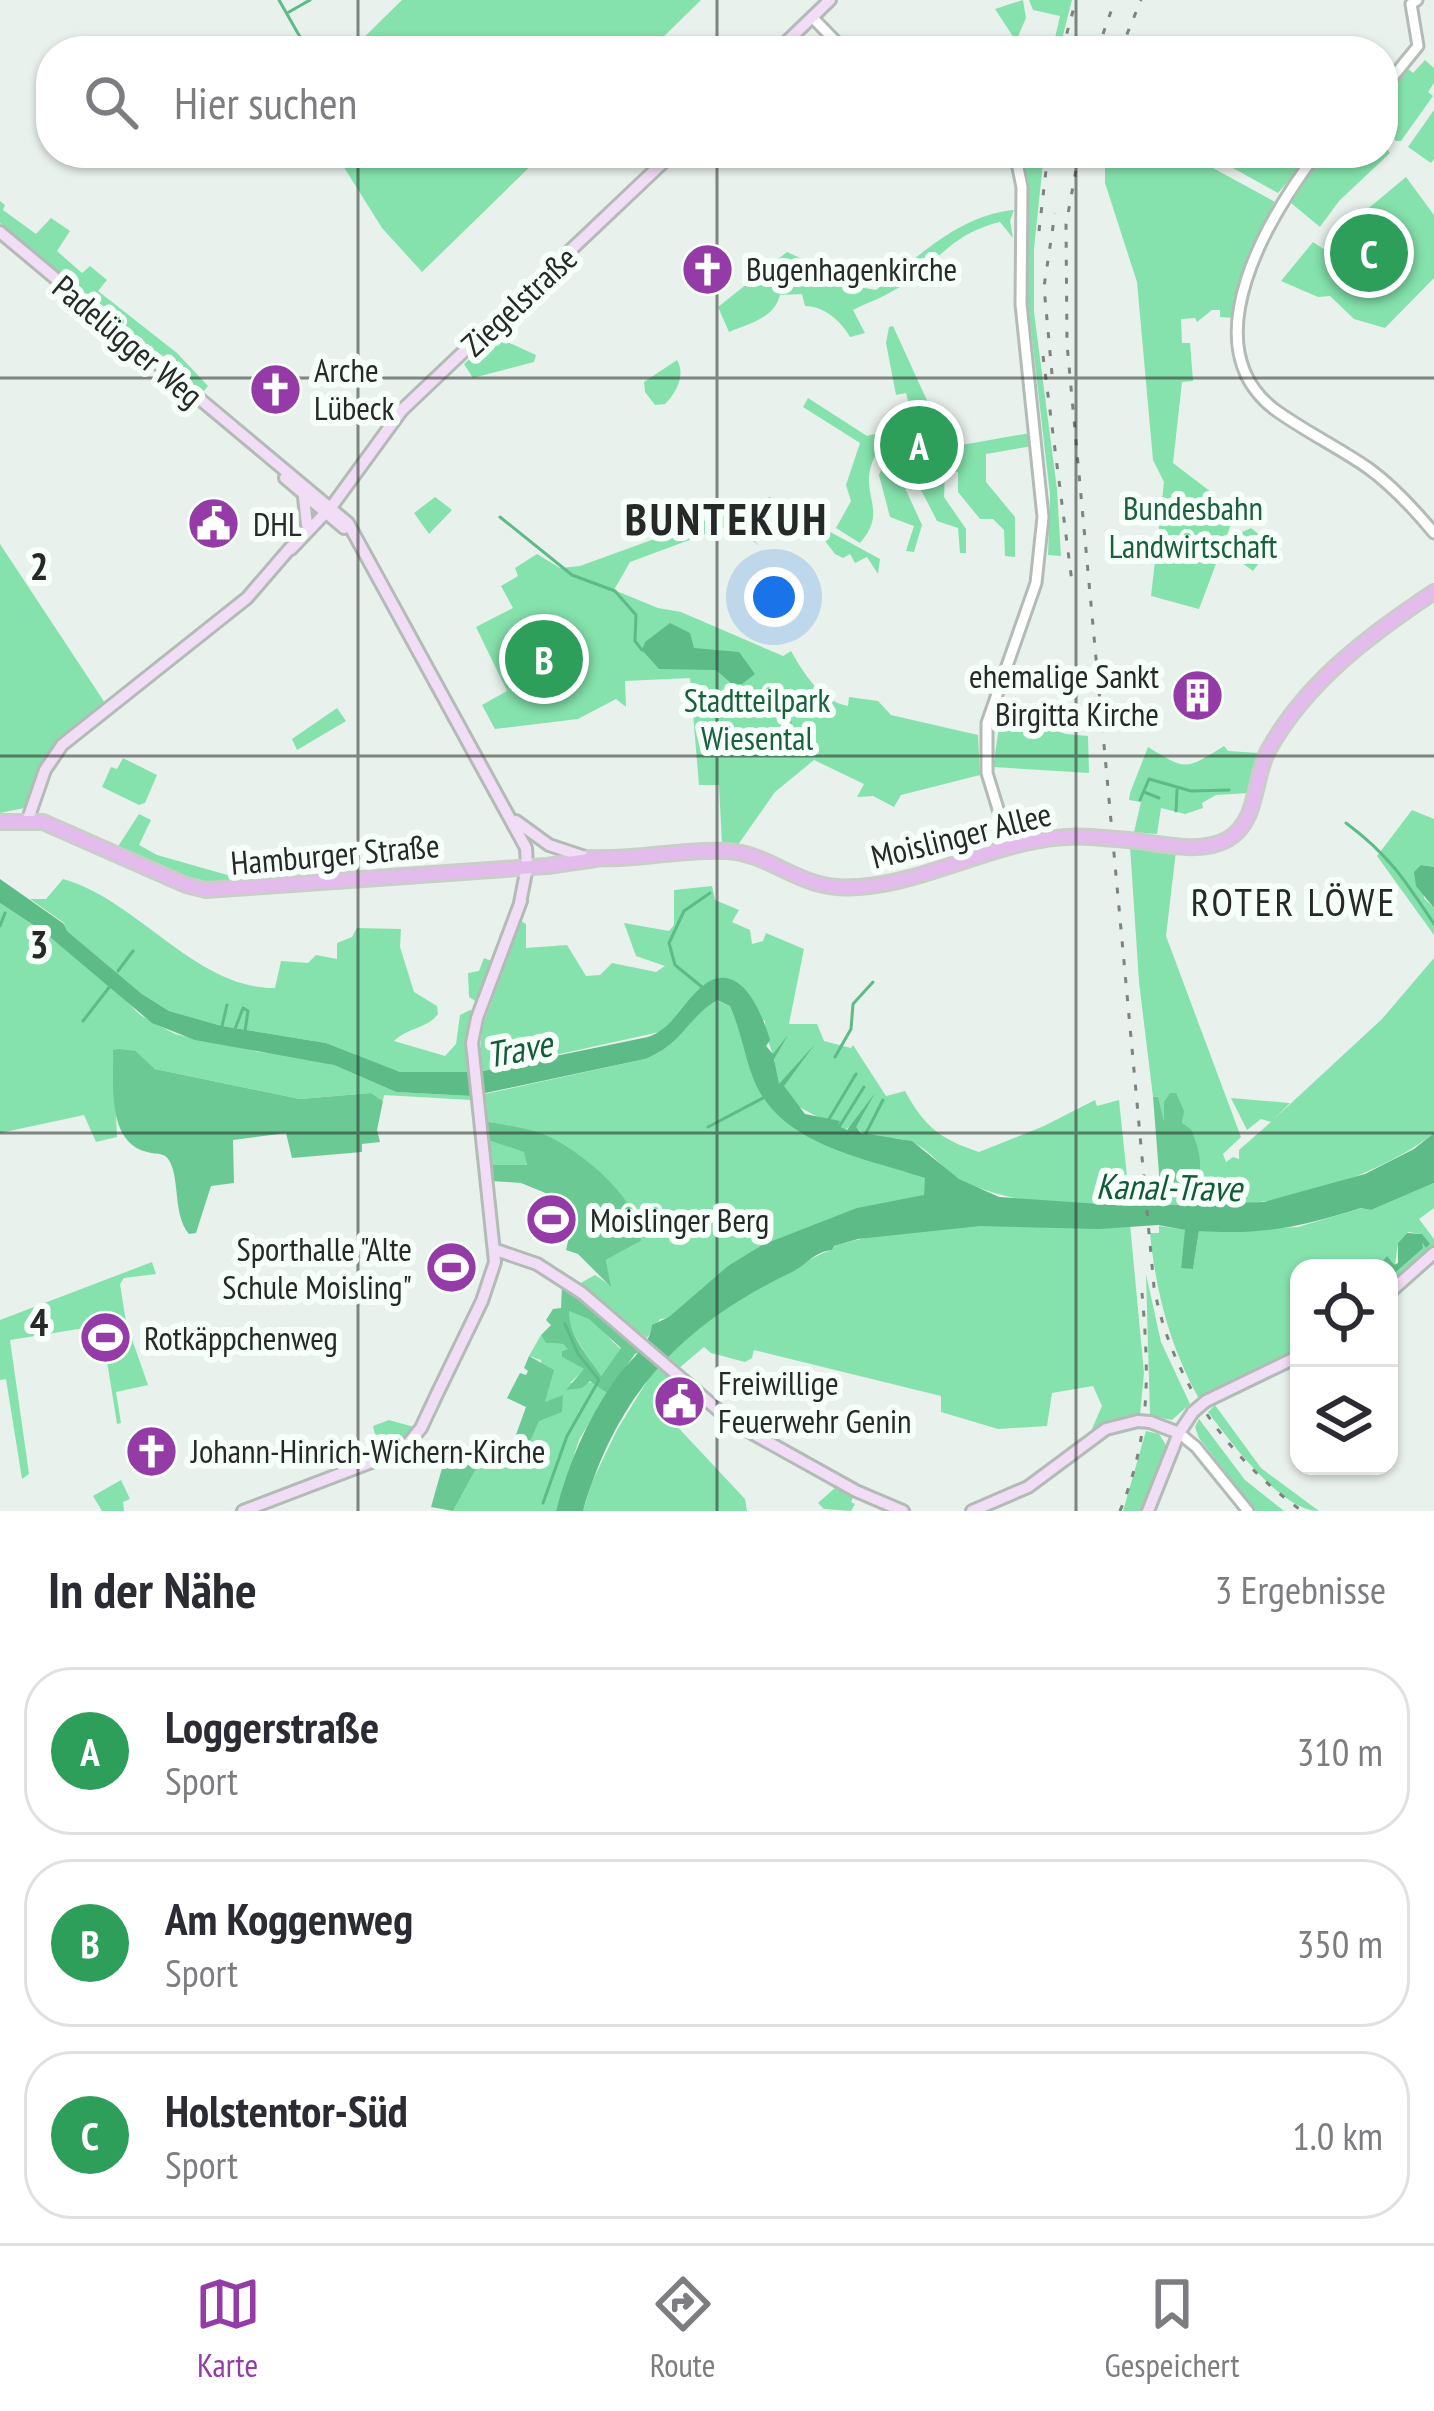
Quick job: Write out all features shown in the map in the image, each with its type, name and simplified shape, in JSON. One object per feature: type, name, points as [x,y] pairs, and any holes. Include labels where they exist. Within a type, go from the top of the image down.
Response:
[{"type":"main road","points":[[792,36],[830,0]]},
{"type":"main road","name":"Ziegelstraße","points":[[28,819],[45,770],[62,745],[247,598],[413,399],[657,168]]},
{"type":"main road","name":"Padelügger Weg","points":[[0,232],[326,507]]},
{"type":"main road","name":"Padelügger Weg","points":[[258,449],[303,494],[326,507]]},
{"type":"main road","points":[[303,494],[307,525]]},
{"type":"main road","points":[[243,1511],[403,1450],[421,1428],[491,1279],[496,1250],[473,1069],[477,1018],[534,864],[535,851],[351,532],[326,507]]},
{"type":"main road","name":"Ziegelstraße","points":[[291,549],[326,507]]},
{"type":"main road","name":"Moislinger Allee","points":[[534,864],[730,852],[800,881],[856,887],[1051,836],[1214,845],[1233,836],[1250,813],[1267,752],[1299,706],[1369,636],[1434,592]]},
{"type":"main road","points":[[513,818],[549,845],[591,858]]},
{"type":"main road","name":"Hamburger Straße","points":[[0,822],[28,819],[58,827],[206,890],[534,864]]},
{"type":"main road","points":[[496,1250],[529,1260],[566,1282],[732,1421],[856,1491],[903,1511]]},
{"type":"main road","points":[[1398,1285],[1434,1253]]},
{"type":"main road","points":[[1148,1511],[1179,1433],[1193,1412],[1206,1401],[1290,1360]]},
{"type":"main road","points":[[972,1511],[1037,1481],[1106,1429],[1144,1421],[1179,1433]]},
{"type":"street","points":[[1398,71],[1418,46],[1414,2]]},
{"type":"street","points":[[812,17],[830,36]]},
{"type":"street","points":[[1010,848],[987,773],[987,724],[1036,583],[1043,517],[1021,304],[1018,168]]},
{"type":"street","points":[[1307,168],[1270,223],[1242,291],[1238,320],[1245,366],[1262,398],[1373,472],[1434,533]]},
{"type":"street","points":[[1179,1433],[1248,1511]]},
{"type":"green space","points":[[402,0],[701,0],[664,36],[365,36]]},
{"type":"green space","points":[[1023,0],[1026,18],[1018,36],[1013,36],[995,9]]},
{"type":"green space","points":[[1029,0],[1072,0],[1063,36],[1055,36],[1060,16],[1033,10]]},
{"type":"green space","points":[[1425,60],[1434,68],[1434,83],[1428,92],[1433,96],[1398,141],[1398,80],[1408,69],[1413,73]]},
{"type":"green space","points":[[1434,110],[1434,159],[1431,163],[1408,147]]},
{"type":"green space","points":[[344,168],[529,168],[422,272],[382,228]]},
{"type":"green space","points":[[1042,168],[1034,249],[1034,312],[1061,556],[1048,555],[1050,495],[1028,303],[1025,170]]},
{"type":"green space","name":"Bundesbahn Landwirtschaft","points":[[1105,168],[1213,168],[1275,202],[1241,277],[1234,318],[1220,317],[1220,310],[1212,310],[1197,322],[1181,319],[1182,343],[1190,343],[1193,381],[1182,382],[1173,463],[1236,511],[1199,609],[1151,596],[1164,482],[1153,460],[1137,282],[1105,183]]},
{"type":"green space","points":[[1233,168],[1299,168],[1278,193]]},
{"type":"green space","points":[[1313,168],[1374,168],[1320,227],[1291,203]]},
{"type":"green space","points":[[1406,177],[1434,215],[1434,278],[1385,328],[1354,319],[1330,296],[1318,297],[1281,281],[1313,242],[1328,252]]},
{"type":"green space","points":[[0,201],[3,210],[36,234],[51,218],[70,231],[57,251],[82,273],[90,266],[107,280],[98,291],[177,353],[208,386],[203,392],[0,223]]},
{"type":"green space","points":[[1014,210],[1010,221],[1013,238],[1000,222],[970,233],[898,288],[853,310],[865,333],[850,337],[831,316],[805,306],[802,294],[780,295],[767,314],[729,332],[718,307],[787,252],[800,258],[807,278],[876,290],[957,229]]},
{"type":"green space","points":[[893,326],[935,418],[940,418],[956,446],[1030,433],[1032,446],[986,454],[986,482],[1015,517],[1015,557],[1005,556],[1004,530],[993,519],[980,519],[958,492],[958,472],[945,472],[944,497],[966,529],[966,553],[960,553],[958,528],[937,521],[918,484],[922,468],[910,465],[904,486],[922,525],[914,552],[906,551],[914,526],[890,517],[879,475],[887,457],[876,454],[869,480],[873,520],[869,531],[860,543],[836,528],[851,501],[846,485],[860,443],[803,407],[808,398],[867,436],[914,424],[906,393],[896,395],[886,343]]},
{"type":"green space","points":[[494,336],[536,355],[534,362],[473,378],[464,364]]},
{"type":"green space","points":[[677,360],[680,378],[676,389],[665,404],[655,405],[644,382]]},
{"type":"green space","points":[[435,497],[452,510],[429,534],[414,513]]},
{"type":"green space","name":"Stadtteilpark Wiesental","points":[[770,497],[771,504],[734,522],[760,546],[730,525],[630,562],[614,590],[681,612],[783,656],[791,651],[814,685],[838,703],[848,706],[849,697],[878,701],[891,715],[978,735],[980,775],[901,795],[894,807],[873,796],[857,797],[864,784],[814,760],[775,792],[737,846],[722,844],[719,785],[699,785],[690,678],[625,681],[626,707],[616,699],[578,719],[495,729],[482,705],[507,691],[476,627],[513,608],[501,586],[518,576],[515,568],[537,554],[560,568],[580,566]]},
{"type":"green space","points":[[810,521],[880,559],[878,574],[867,557],[855,563],[850,554],[843,558],[835,554]]},
{"type":"green space","points":[[1251,528],[1272,545],[1253,571],[1226,551],[1240,533]]},
{"type":"green space","points":[[0,544],[105,703],[52,749],[24,808],[0,813]]},
{"type":"green space","points":[[337,708],[346,721],[297,750],[292,739]]},
{"type":"green space","points":[[1001,714],[1088,736],[1089,773],[993,767]]},
{"type":"green space","points":[[1224,746],[1228,751],[1258,753],[1249,793],[1216,795],[1202,803],[1203,808],[1185,814],[1161,808],[1157,834],[1134,832],[1141,802],[1129,800],[1130,793],[1148,747],[1186,764]]},
{"type":"green space","points":[[123,758],[157,775],[145,803],[139,805],[102,787],[111,767],[117,769]]},
{"type":"green space","points":[[1412,810],[1434,819],[1434,867],[1421,865],[1424,898],[1434,908],[1434,935],[1377,856]]},
{"type":"green space","points":[[139,814],[151,820],[139,845],[244,883],[189,881],[117,848]]},
{"type":"green space","points":[[1130,846],[1176,851],[1166,936],[1241,1137],[1223,1154],[1226,1162],[1239,1159],[1239,1150],[1271,1122],[1261,1119],[1247,1130],[1231,1098],[1290,1103],[1274,1119],[1382,1019],[1434,958],[1434,1133],[1375,1168],[1304,1194],[1247,1203],[1157,1206],[1160,1186],[1178,1194],[1190,1188],[1191,1129],[1164,1102],[1164,1123],[1158,1097],[1153,1097]]},
{"type":"green space","points":[[63,879],[117,905],[219,974],[246,984],[275,988],[281,961],[308,963],[316,955],[337,959],[337,943],[352,937],[357,928],[401,929],[400,947],[414,992],[437,1006],[438,1014],[394,1041],[445,1056],[456,1044],[460,1015],[470,1010],[476,1013],[468,1043],[469,1074],[399,1072],[326,1043],[222,1026],[169,1011],[142,994],[67,931],[64,923],[30,899],[46,899]]},
{"type":"green space","points":[[712,886],[715,900],[739,910],[732,922],[750,930],[752,944],[763,941],[766,933],[804,949],[789,1024],[817,1024],[824,1041],[853,1045],[886,1096],[905,1091],[927,1123],[954,1142],[979,1152],[1095,1100],[1097,1106],[1119,1100],[1130,1205],[1113,1200],[1078,1205],[1035,1202],[993,1192],[959,1179],[916,1144],[862,1132],[855,1127],[859,1120],[845,1130],[806,1110],[788,1098],[776,1079],[765,1021],[704,985],[664,1031],[478,1072],[482,1028],[521,921],[526,924],[526,948],[567,945],[586,976],[600,975],[612,963],[656,972],[665,966],[636,956],[624,923],[669,931],[674,925],[674,890]]},
{"type":"green space","points":[[0,903],[111,985],[140,1015],[175,1034],[303,1056],[396,1092],[471,1096],[471,1100],[384,1095],[383,1101],[371,1093],[300,1099],[155,1069],[136,1051],[113,1051],[117,1137],[96,1142],[84,1115],[0,1133]]},
{"type":"green space","points":[[484,958],[494,962],[480,1004],[469,997],[468,973],[479,971]]},
{"type":"green space","points":[[716,1000],[730,1006],[818,1141],[926,1178],[924,1195],[762,1245],[728,1267],[669,1318],[660,1319],[647,1338],[577,1285],[595,1275],[610,1285],[606,1260],[641,1241],[510,1126],[484,1121],[480,1095],[645,1059],[667,1046]]},
{"type":"green space","points":[[487,1140],[525,1152],[527,1166],[490,1165]]},
{"type":"green space","points":[[1434,1183],[1434,1208],[1419,1219],[1434,1239],[1434,1248],[1398,1278],[1398,1269],[1422,1248],[1422,1234],[1408,1232],[1398,1243],[1396,1259],[1290,1259],[1290,1354],[1198,1397],[1165,1317],[1150,1233],[1159,1233],[1159,1226],[1186,1230],[1181,1267],[1193,1269],[1199,1231],[1298,1227],[1362,1208],[1371,1210]]},
{"type":"green space","name":"Moislinger Berg","points":[[537,1205],[571,1214],[566,1235],[531,1226]]},
{"type":"green space","points":[[1130,1224],[1144,1373],[1140,1415],[1108,1421],[1091,1431],[1102,1406],[1093,1386],[1052,1393],[1047,1426],[998,1429],[941,1412],[941,1396],[754,1350],[745,1362],[704,1347],[678,1369],[665,1357],[710,1318],[834,1246],[935,1228]]},
{"type":"green space","points":[[152,1262],[156,1274],[124,1278],[120,1284],[126,1322],[148,1385],[116,1392],[121,1423],[117,1424],[106,1355],[93,1352],[91,1327],[10,1340],[29,1474],[22,1479],[6,1379],[0,1380],[0,1320]]},
{"type":"green space","points":[[1146,1274],[1161,1342],[1190,1404],[1172,1420],[1150,1416]]},
{"type":"green space","points":[[568,1311],[591,1320],[621,1349],[600,1377],[576,1338]]},
{"type":"green space","points":[[541,1335],[547,1343],[563,1344],[569,1349],[562,1351],[562,1357],[585,1369],[570,1383],[596,1382],[607,1393],[579,1440],[556,1511],[453,1511],[476,1469],[513,1443],[517,1450],[534,1431],[543,1398],[542,1373],[541,1360],[529,1356]]},
{"type":"green space","points":[[657,1365],[680,1383],[657,1405],[745,1499],[747,1511],[583,1511],[617,1430]]},
{"type":"green space","points":[[1215,1405],[1261,1468],[1319,1511],[1289,1500],[1258,1472],[1208,1412]]},
{"type":"green space","points":[[1199,1419],[1245,1480],[1284,1511],[1256,1511],[1199,1438],[1195,1427]]},
{"type":"green space","points":[[389,1420],[414,1427],[399,1445],[379,1452],[373,1426]]},
{"type":"green space","points":[[1146,1431],[1159,1434],[1166,1445],[1142,1511],[1123,1511]]},
{"type":"green space","points":[[121,1480],[130,1499],[123,1502],[124,1511],[102,1511],[93,1496]]},
{"type":"green space","points":[[836,1487],[853,1497],[851,1511],[824,1509],[818,1503]]},
{"type":"shaded area","points":[[670,623],[690,633],[694,648],[739,652],[755,674],[742,684],[732,684],[716,670],[659,669],[642,650],[645,642]]},
{"type":"shaded area","points":[[1421,865],[1434,867],[1434,908],[1416,886],[1414,872]]},
{"type":"shaded area","points":[[0,879],[64,924],[142,994],[169,1011],[222,1026],[326,1043],[400,1072],[478,1072],[648,1037],[669,1024],[696,992],[723,978],[735,981],[753,1000],[770,1040],[766,1046],[773,1054],[788,1035],[774,1059],[779,1084],[815,1044],[784,1086],[805,1114],[840,1121],[838,1126],[847,1130],[875,1093],[856,1127],[861,1133],[912,1141],[959,1179],[999,1197],[1129,1206],[1264,1202],[1365,1174],[1434,1133],[1434,1183],[1371,1210],[1361,1208],[1300,1225],[1243,1232],[1199,1231],[1193,1269],[1181,1268],[1185,1230],[1158,1225],[1099,1229],[980,1226],[858,1239],[834,1246],[718,1315],[687,1340],[659,1367],[615,1431],[583,1511],[556,1511],[586,1429],[613,1383],[647,1340],[652,1325],[762,1245],[857,1208],[924,1195],[925,1178],[831,1148],[788,1124],[757,1087],[730,1006],[717,1000],[668,1046],[645,1059],[471,1096],[396,1092],[334,1065],[195,1040],[152,1023],[44,932],[0,903]]},
{"type":"shaded area","points":[[113,1050],[136,1051],[155,1069],[300,1099],[371,1093],[383,1101],[377,1130],[380,1142],[362,1144],[362,1152],[292,1158],[286,1133],[233,1140],[234,1183],[211,1186],[196,1233],[189,1234],[168,1159],[134,1146],[118,1124]]},
{"type":"shaded area","points":[[1176,1093],[1184,1111],[1182,1123],[1191,1129],[1199,1151],[1199,1175],[1190,1188],[1194,1191],[1164,1192],[1160,1186],[1153,1097],[1158,1097],[1164,1122],[1164,1102]]},
{"type":"shaded area","points":[[484,1121],[550,1137],[594,1167],[621,1195],[632,1210],[641,1241],[606,1260],[611,1287],[578,1254],[566,1250],[575,1211],[545,1204],[548,1194],[521,1183],[492,1181],[490,1165],[527,1165],[524,1152],[487,1140]]},
{"type":"shaded area","points":[[1407,1233],[1422,1234],[1430,1244],[1426,1248],[1422,1242],[1423,1248],[1398,1270],[1398,1243]]},
{"type":"shaded area","points":[[562,1285],[593,1306],[641,1351],[607,1393],[590,1381],[582,1388],[566,1390],[584,1369],[562,1357],[568,1349],[563,1344],[546,1343],[541,1335],[551,1325],[546,1320],[553,1309],[561,1308]],"holes":[[[569,1311],[589,1319],[621,1348],[601,1376],[576,1337]]]},
{"type":"shaded area","points":[[529,1356],[554,1370],[545,1402],[563,1395],[562,1412],[539,1421],[531,1439],[517,1451],[513,1443],[526,1407],[507,1398],[520,1373],[526,1375]]},
{"type":"shaded area","points":[[446,1454],[476,1469],[453,1511],[431,1507]]},
{"type":"waterway","points":[[279,0],[299,36]]},
{"type":"waterway","points":[[289,12],[310,0]]},
{"type":"waterway","points":[[500,517],[572,575],[615,591],[636,615],[635,641],[642,650]]},
{"type":"waterway","points":[[774,703],[789,718],[793,738]]},
{"type":"waterway","points":[[1140,800],[1149,779],[1191,791],[1229,790]]},
{"type":"waterway","points":[[1176,811],[1177,790]]},
{"type":"waterway","points":[[1144,792],[1159,798]]},
{"type":"waterway","points":[[1346,823],[1395,869],[1434,924]]},
{"type":"waterway","points":[[702,987],[675,965],[669,943],[684,911],[710,893]]},
{"type":"waterway","points":[[0,926],[5,913]]},
{"type":"waterway","points":[[118,971],[133,951]]},
{"type":"waterway","points":[[835,1057],[851,1029],[853,1004],[873,982]]},
{"type":"waterway","points":[[83,1021],[111,985]]},
{"type":"waterway","points":[[222,1026],[227,1005]]},
{"type":"waterway","points":[[235,1029],[243,1008],[248,1011],[245,1031]]},
{"type":"waterway","points":[[829,1119],[856,1074]]},
{"type":"waterway","points":[[839,1127],[864,1087]]},
{"type":"waterway","points":[[708,1127],[765,1097]]},
{"type":"waterway","points":[[865,1135],[883,1100]]},
{"type":"waterway","points":[[543,1503],[567,1436],[599,1380],[578,1354],[565,1324]]},
{"type":"railway","points":[[1066,36],[1076,0]]},
{"type":"railway","points":[[1102,36],[1115,0]]},
{"type":"railway","points":[[1126,36],[1141,0]]},
{"type":"railway","points":[[1039,231],[1046,168]]},
{"type":"railway","points":[[1076,168],[1066,225],[1067,344],[1154,1287],[1174,1353],[1206,1413],[1250,1466],[1302,1511]]},
{"type":"railway","points":[[1052,374],[1044,287],[1055,213]]},
{"type":"railway","points":[[1043,356],[1072,582]]},
{"type":"railway","points":[[1120,1511],[1138,1456],[1145,1404],[1142,1293]]},
{"type":"place","name":"Holstentor-Süd","points":[[1369,253]]},
{"type":"place","name":"Bugenhagenkirche","points":[[707,269]]},
{"type":"place","name":"Arche Lübeck","points":[[275,389]]},
{"type":"place","name":"Loggerstraße","points":[[919,445]]},
{"type":"place","name":"DHL","points":[[214,524]]},
{"type":"place","name":"Am Koggenweg","points":[[544,659]]},
{"type":"place","name":"ehemalige Sankt Birgitta Kirche","points":[[1198,695]]},
{"type":"place","name":"Moislinger Berg","points":[[551,1220]]},
{"type":"place","name":"Sporthalle \"Alte Schule Moisling\"","points":[[451,1268]]},
{"type":"place","name":"Rotkäppchenweg","points":[[105,1338]]},
{"type":"place","name":"Freiwillige Feuerwehr Genin","points":[[679,1402]]},
{"type":"place","name":"Johann-Hinrich-Wichern-Kirche","points":[[152,1451]]},
{"type":"district","name":"BUNTEKUH","points":[[727,519]]},
{"type":"district","name":"ROTER LÖWE","points":[[1294,902]]},
{"type":"water label","name":"Trave","points":[[519,1049]]},
{"type":"water label","name":"Kanal-Trave","points":[[1169,1187]]}]
